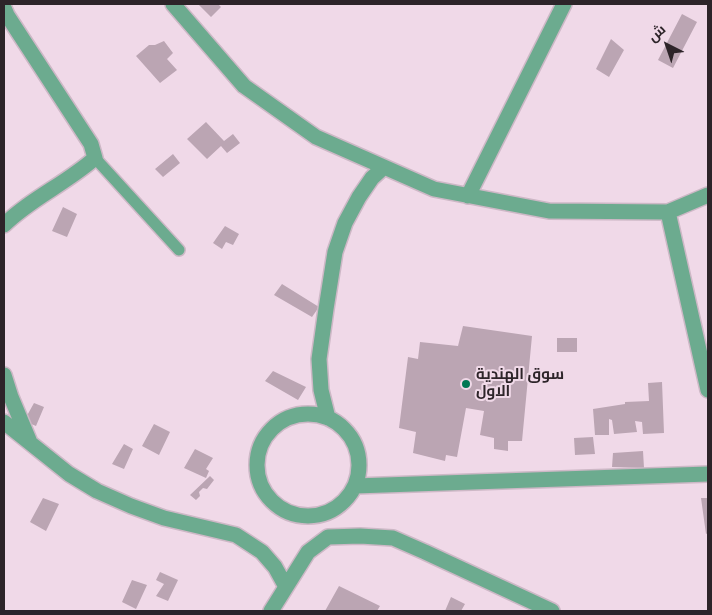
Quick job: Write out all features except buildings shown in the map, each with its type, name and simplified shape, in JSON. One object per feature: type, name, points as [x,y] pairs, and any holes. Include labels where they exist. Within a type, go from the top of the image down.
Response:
[{"type":"street","points":[[173,4],[244,86],[316,137],[434,189],[549,211],[668,212],[708,195]]},
{"type":"street","points":[[468,196],[564,4]]},
{"type":"street","points":[[4,8],[92,144],[95,158],[82,170],[47,192],[10,219],[4,226]]},
{"type":"street","points":[[328,418],[322,390],[319,358],[335,252],[345,223],[359,197],[372,178],[384,167]]},
{"type":"street","points":[[668,212],[708,390]]},
{"type":"street","points":[[4,375],[30,442]]},
{"type":"street","points":[[309,414],[328,418],[345,430],[356,447],[359,466],[355,486],[343,502],[326,513],[307,516],[287,512],[271,501],[260,484],[257,464],[261,445],[273,428],[289,417],[309,414]]},
{"type":"street","points":[[4,422],[69,474],[97,491],[164,518],[236,535],[262,552],[276,568],[286,586]]},
{"type":"street","points":[[355,486],[708,474]]},
{"type":"street","points":[[318,514],[328,537]]},
{"type":"street","points":[[271,611],[308,552],[328,537],[360,536],[393,538],[552,611]]},
{"type":"lane","points":[[95,158],[179,250]]},
{"type":"place","name":"سوق الهندية الاول","points":[[466,384]]}]
